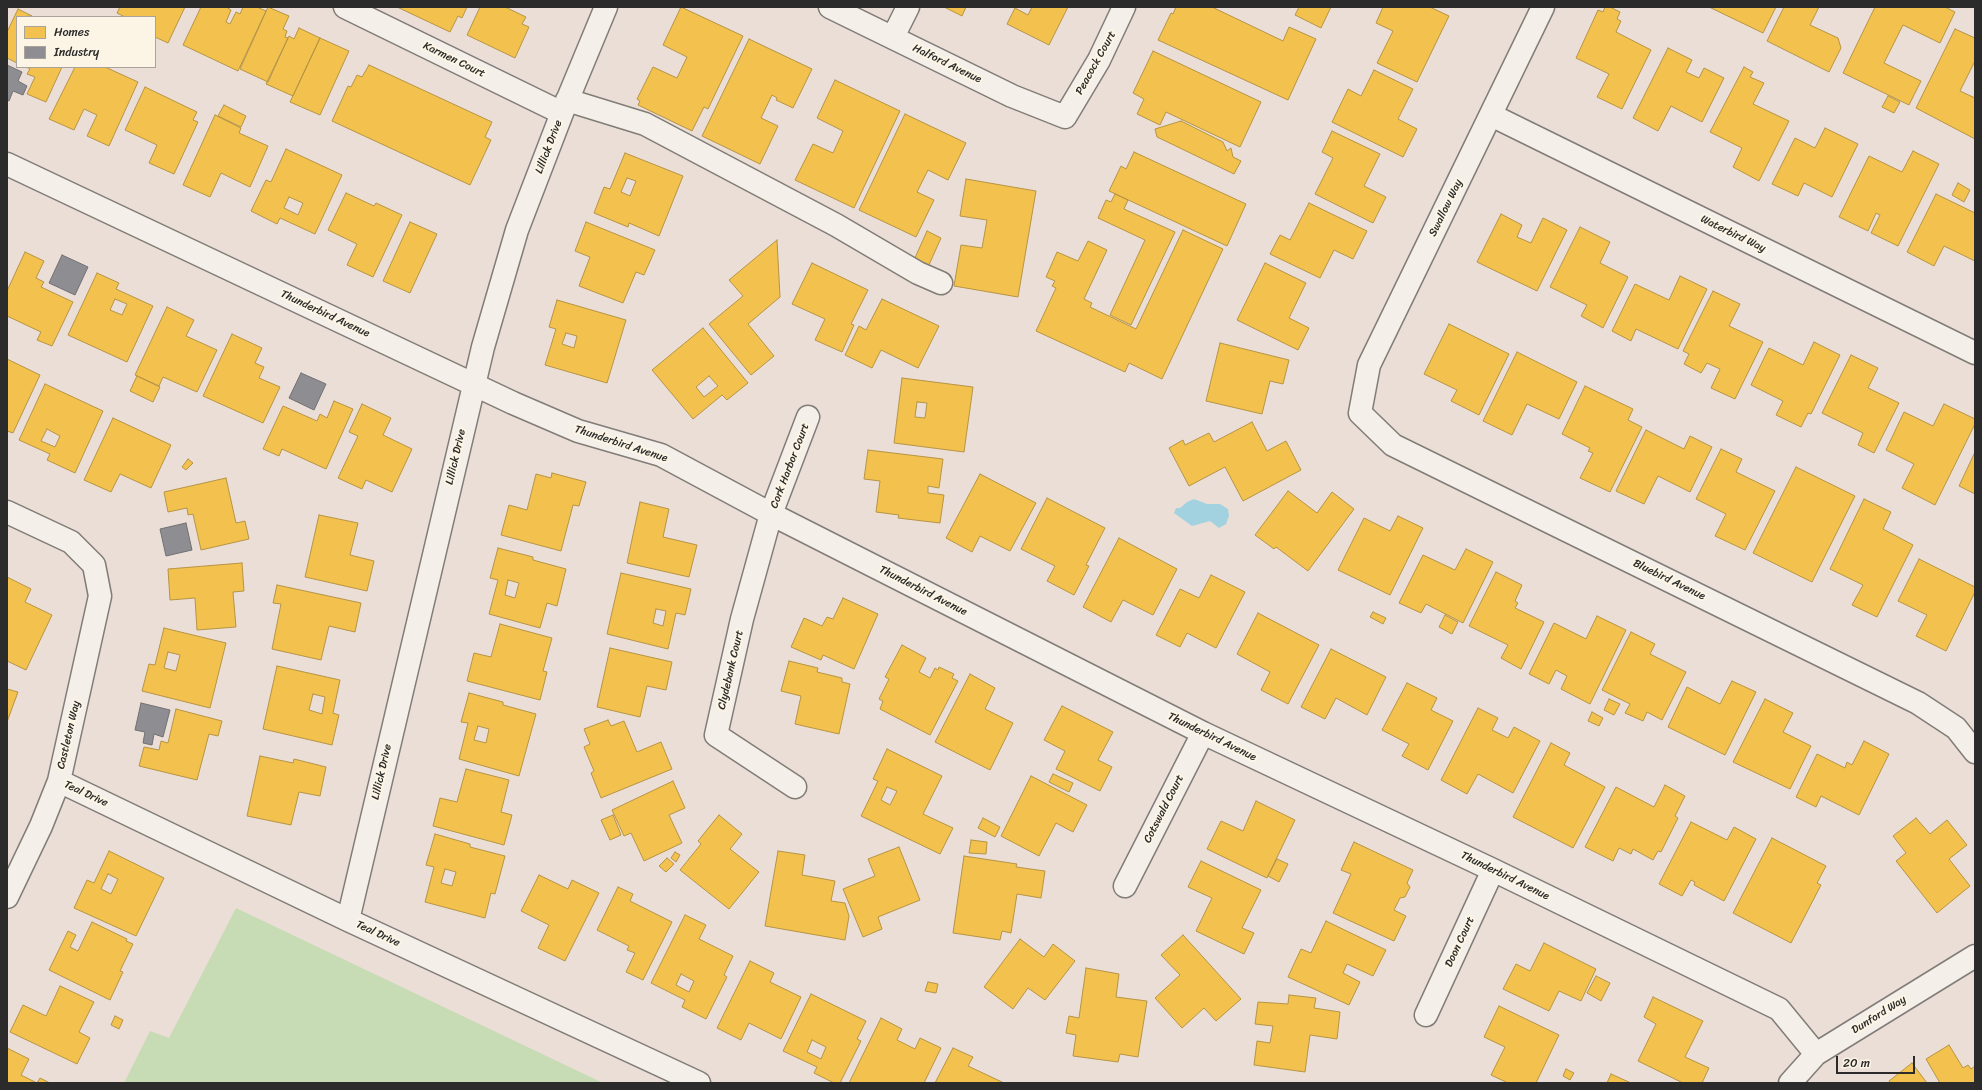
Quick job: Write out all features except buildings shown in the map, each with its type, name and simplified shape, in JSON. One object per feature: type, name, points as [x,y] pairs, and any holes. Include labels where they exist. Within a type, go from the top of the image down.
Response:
[{"type":"street","name":"Karmen Court","points":[[345,7],[565,106],[645,124],[836,225],[918,274],[941,283]]},
{"type":"street","name":"Lillick Drive","points":[[348,920],[483,347],[517,230],[565,106],[606,7]]},
{"type":"street","name":"Halford Avenue","points":[[830,7],[1012,96],[1065,117]]},
{"type":"street","points":[[893,37],[908,7]]},
{"type":"street","name":"Peacock Court","points":[[1065,117],[1099,60],[1124,7]]},
{"type":"street","name":"Swallow Way","points":[[1360,413],[1369,365],[1543,7]]},
{"type":"street","name":"Waterbird Way","points":[[1491,115],[1975,353]]},
{"type":"street","name":"Thunderbird Avenue","points":[[7,164],[474,384],[578,430],[661,455],[771,514],[1202,733],[1493,870],[1779,1009],[1816,1054]]},
{"type":"street","name":"Bluebird Avenue","points":[[1360,413],[1393,445],[1918,703],[1956,728],[1975,752]]},
{"type":"street","name":"Cork Harbor Court","points":[[771,514],[808,417]]},
{"type":"street","name":"Castleton Way","points":[[7,512],[71,542],[94,565],[100,596],[59,782],[41,826],[7,897]]},
{"type":"street","name":"Clydebank Court","points":[[771,514],[742,619],[716,735],[795,787]]},
{"type":"street","name":"Cotswald Court","points":[[1125,886],[1202,733]]},
{"type":"street","name":"Teal Drive","points":[[59,782],[348,920],[699,1083]]},
{"type":"street","name":"Doon Court","points":[[1426,1015],[1493,870]]},
{"type":"street","name":"Dunford Way","points":[[1790,1083],[1816,1054],[1975,956]]},
{"type":"green space","points":[[236,908],[603,1083],[124,1083],[150,1031],[169,1038]]},
{"type":"water","points":[[1194,499],[1207,504],[1220,504],[1228,509],[1229,516],[1226,524],[1219,528],[1210,521],[1192,526],[1174,513],[1176,508],[1180,508],[1187,502]]}]
